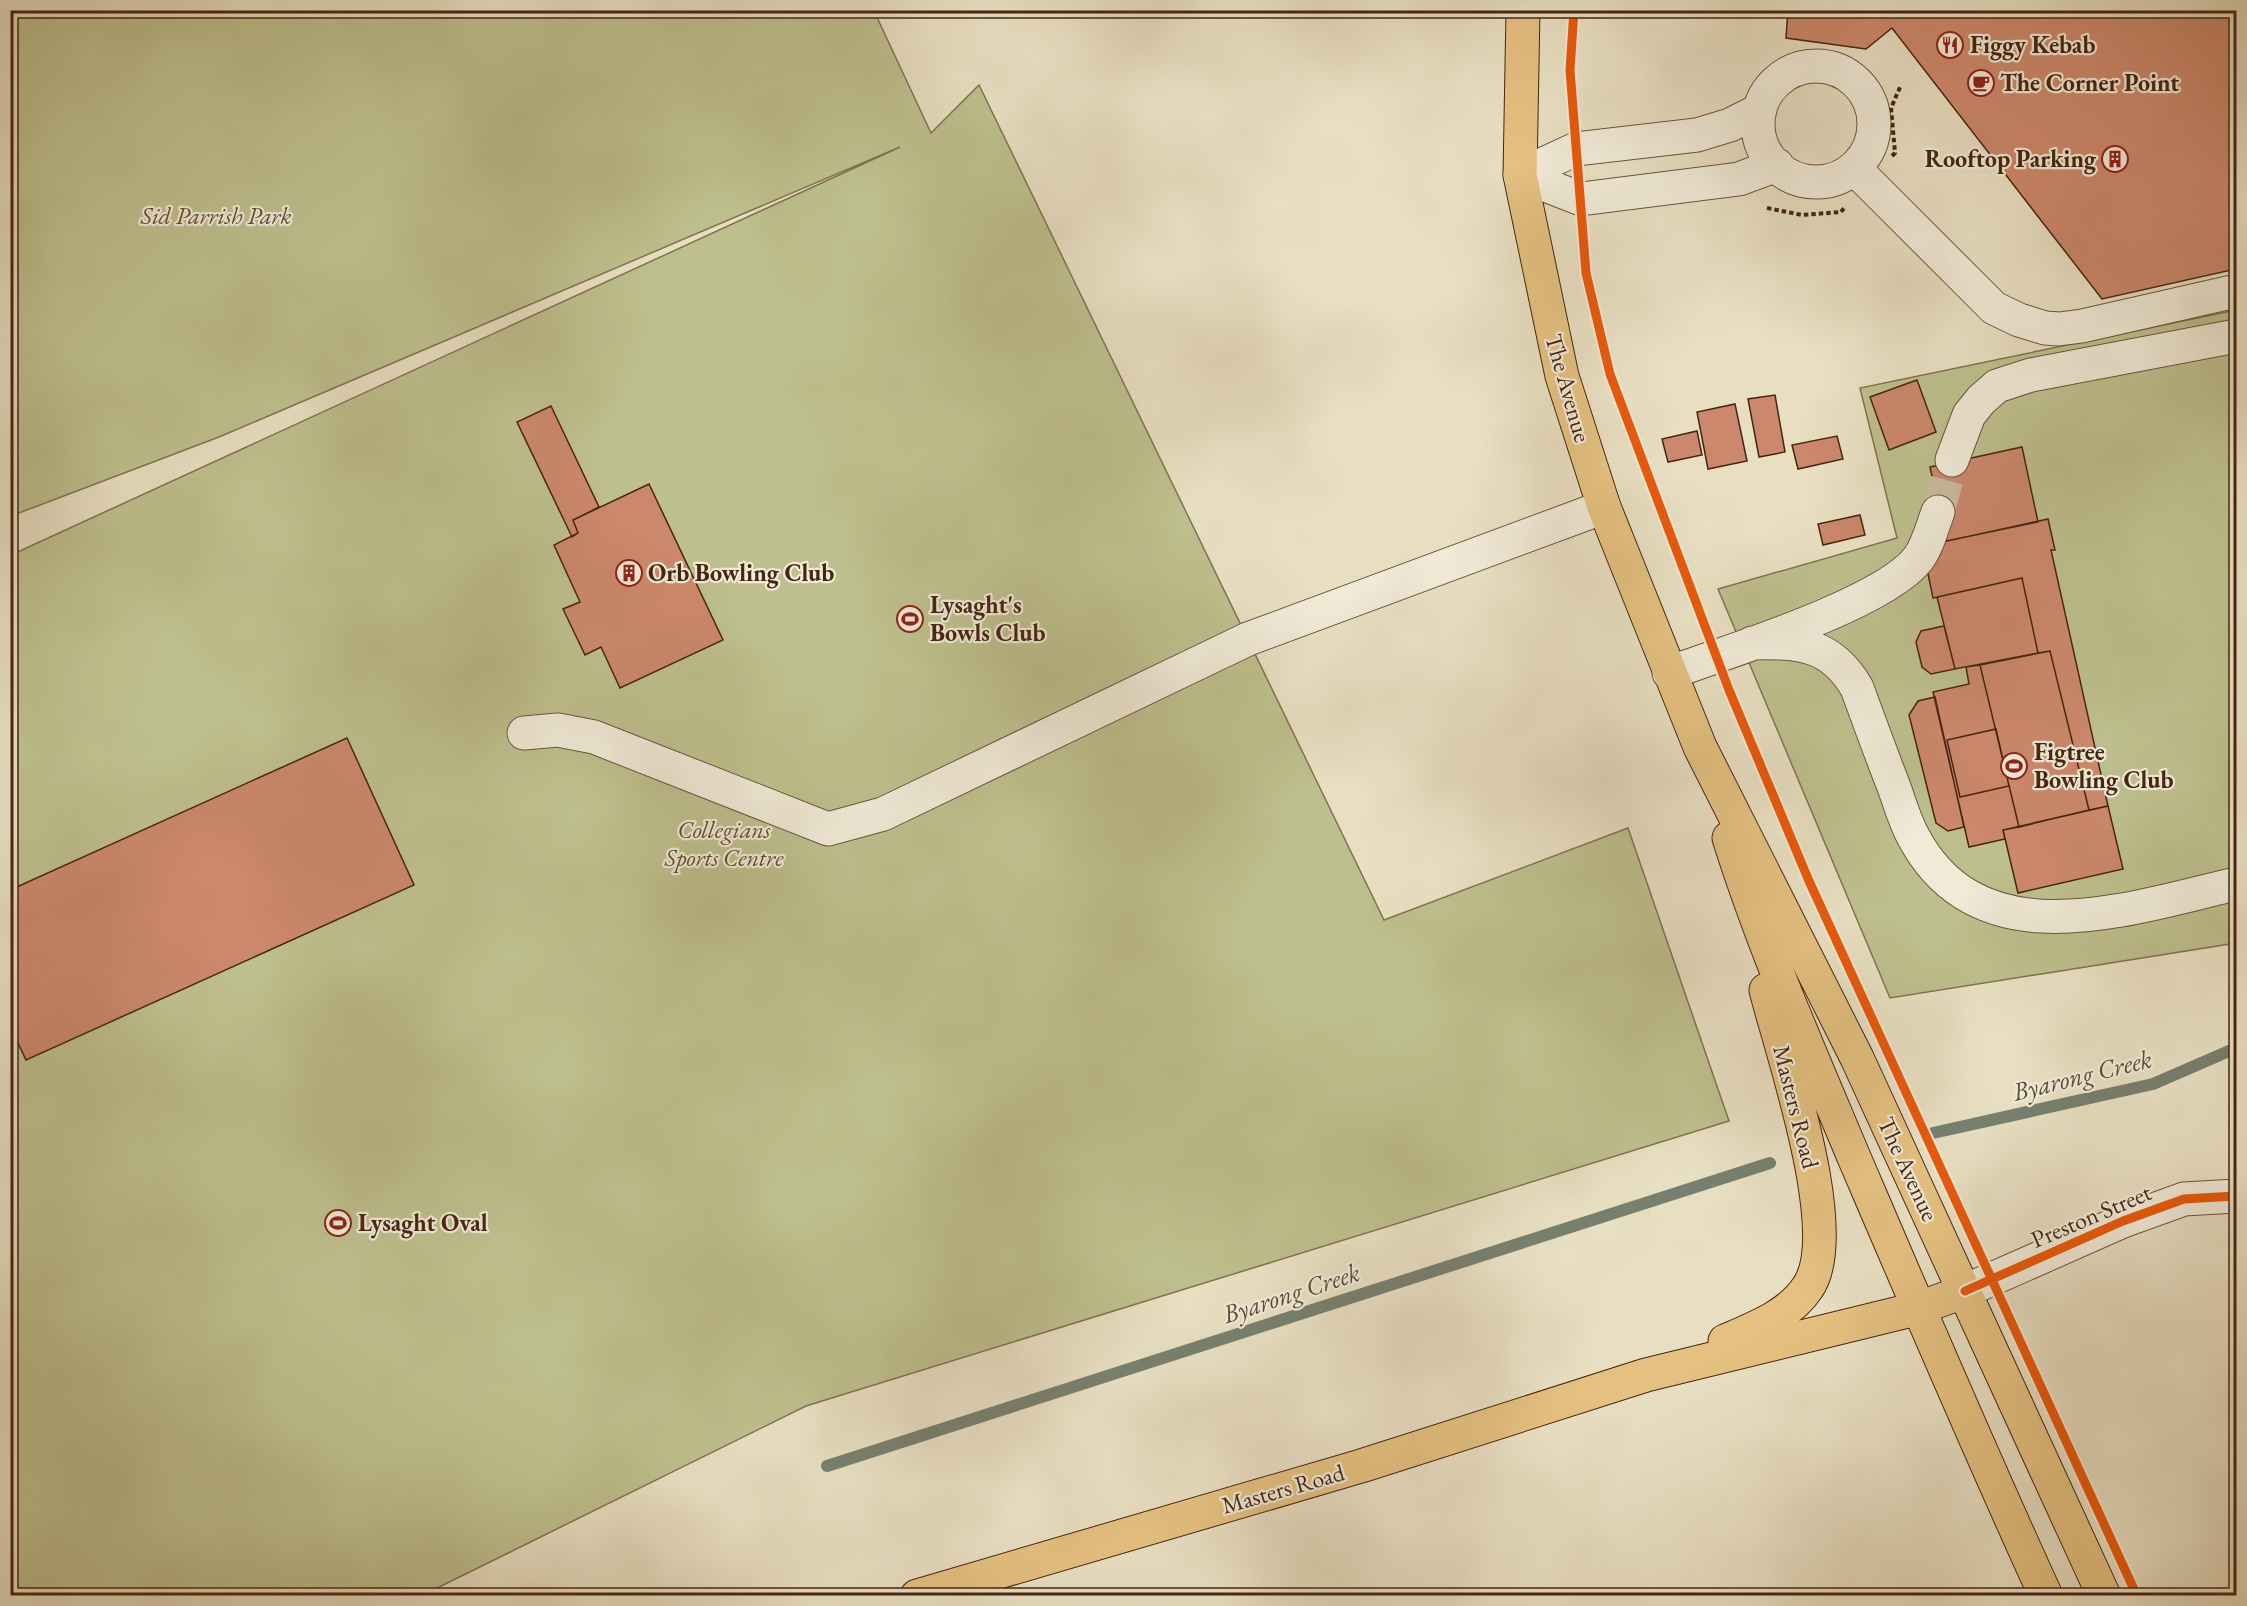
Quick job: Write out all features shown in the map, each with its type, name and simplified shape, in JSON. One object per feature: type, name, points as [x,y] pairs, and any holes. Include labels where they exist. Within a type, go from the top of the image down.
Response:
[{"type":"main road","name":"The Avenue","points":[[1523,10],[1520,175],[1562,376],[1604,507],[1700,747],[1852,1048],[2104,1596]]},
{"type":"main road","name":"The Avenue","points":[[1700,747],[1765,942],[1920,1308],[2046,1596]]},
{"type":"main road","name":"Masters Road","points":[[1646,1375],[1759,1327],[1793,1304],[1809,1286],[1821,1247],[1819,1202],[1808,1149],[1700,747]]},
{"type":"main road","name":"Masters Road","points":[[917,1596],[1361,1466],[1646,1375],[1920,1308],[1965,1291]]},
{"type":"street","points":[[1819,65],[1835,68],[1849,75],[1861,86],[1869,99],[1875,126],[1869,149],[1854,168],[1843,176],[1815,182],[1788,174],[1777,165],[1762,146],[1758,122],[1767,93],[1788,72],[1819,65]]},
{"type":"street","points":[[1520,175],[1576,149],[1697,135],[1730,126],[1760,110]]},
{"type":"street","points":[[1520,175],[1581,199],[1739,179],[1777,165]]},
{"type":"street","points":[[1854,168],[1994,308],[2034,326],[2059,329],[2082,326],[2236,291]]},
{"type":"street","points":[[1952,460],[1969,415],[1997,386],[2031,375],[2236,336]]},
{"type":"street","points":[[524,733],[558,730],[594,737],[828,829],[883,814],[1248,639],[1604,507]]},
{"type":"street","points":[[1669,673],[1855,602],[1900,575],[1919,558],[1938,512]]},
{"type":"street","points":[[1752,643],[1802,644],[1829,656],[1845,669],[1857,688],[1915,840],[1944,876],[1981,903],[2018,916],[2057,916],[2117,911],[2236,884]]},
{"type":"street","name":"Preston Street","points":[[1965,1291],[2123,1221],[2184,1199],[2236,1196]]},
{"type":"green space","name":"Collegians Sports Centre","points":[[10,11],[874,11],[931,133],[979,85],[1384,920],[1628,828],[1729,1121],[806,1406],[423,1595],[11,1595],[11,555],[900,147],[219,437],[11,516]]},
{"type":"green space","name":"Figtree Bowling Club","points":[[2236,310],[2236,943],[1890,998],[1718,589],[1897,538],[1860,388]]},
{"type":"building","name":"Rooftop Parking","points":[[1788,10],[2236,10],[2236,269],[2102,299],[1892,28],[1866,49],[1786,38]]},
{"type":"building","points":[[1917,380],[1936,432],[1889,450],[1870,397]]},
{"type":"building","points":[[1775,395],[1785,452],[1759,457],[1748,399]]},
{"type":"building","points":[[1735,404],[1747,461],[1708,469],[1697,412]]},
{"type":"building","points":[[551,406],[599,507],[573,520],[578,533],[572,537],[517,422]]},
{"type":"building","points":[[1697,431],[1702,455],[1668,462],[1662,439]]},
{"type":"building","points":[[1837,436],[1843,459],[1798,469],[1792,445]]},
{"type":"building","points":[[2022,447],[2038,522],[1946,541],[1930,467]]},
{"type":"building","name":"Orb Bowling Club","points":[[649,484],[723,640],[620,688],[601,647],[585,655],[563,609],[580,602],[554,545],[578,533],[573,520]]},
{"type":"building","points":[[1860,515],[1865,535],[1823,545],[1818,524]]},
{"type":"building","points":[[2048,519],[2055,550],[2051,550],[2108,806],[2089,810],[2050,651],[2038,653],[2022,578],[1933,598],[1925,559],[1940,555],[1938,543]]},
{"type":"building","points":[[2022,578],[2038,653],[1955,669],[1937,597]]},
{"type":"building","points":[[1944,626],[1955,669],[1931,674],[1922,667],[1916,642],[1921,631]]},
{"type":"building","points":[[2050,651],[2089,810],[2019,827],[1980,665]]},
{"type":"building","points":[[1980,665],[2019,827],[2003,830],[2005,839],[1969,847],[1933,692],[1969,684],[1966,667]]},
{"type":"building","points":[[1935,697],[1964,827],[1948,831],[1936,823],[1909,715],[1918,701]]},
{"type":"building","points":[[1996,729],[2009,786],[1960,797],[1947,740]]},
{"type":"building","points":[[347,738],[414,885],[26,1060],[10,1026],[10,890]]},
{"type":"building","points":[[2108,806],[2123,869],[2018,893],[2003,830]]},
{"type":"waterway","name":"Byarong Creek","points":[[1933,1133],[2153,1084],[2236,1048]]},
{"type":"waterway","name":"Byarong Creek","points":[[827,1466],[1770,1163]]},
{"type":"tunnel","points":[[1938,512],[1952,460]]},
{"type":"cycle path","points":[[1574,10],[1570,70],[1586,273],[1610,374],[1729,690],[1809,881],[2137,1596]]},
{"type":"cycle path","points":[[1965,1291],[2123,1221],[2184,1199],[2236,1196]]},
{"type":"place","name":"Figgy Kebab","points":[[1950,45]]},
{"type":"place","name":"The Corner Point","points":[[1981,83]]},
{"type":"place","name":"Rooftop Parking","points":[[2115,159]]},
{"type":"place","name":"Orb Bowling Club","points":[[629,573]]},
{"type":"place","name":"Lysaght's Bowls Club","points":[[910,619]]},
{"type":"place","name":"Figtree Bowling Club","points":[[2014,766]]},
{"type":"place","name":"Lysaght Oval","points":[[338,1223]]},
{"type":"park label","name":"Sid Parrish Park","points":[[216,216]]}]
